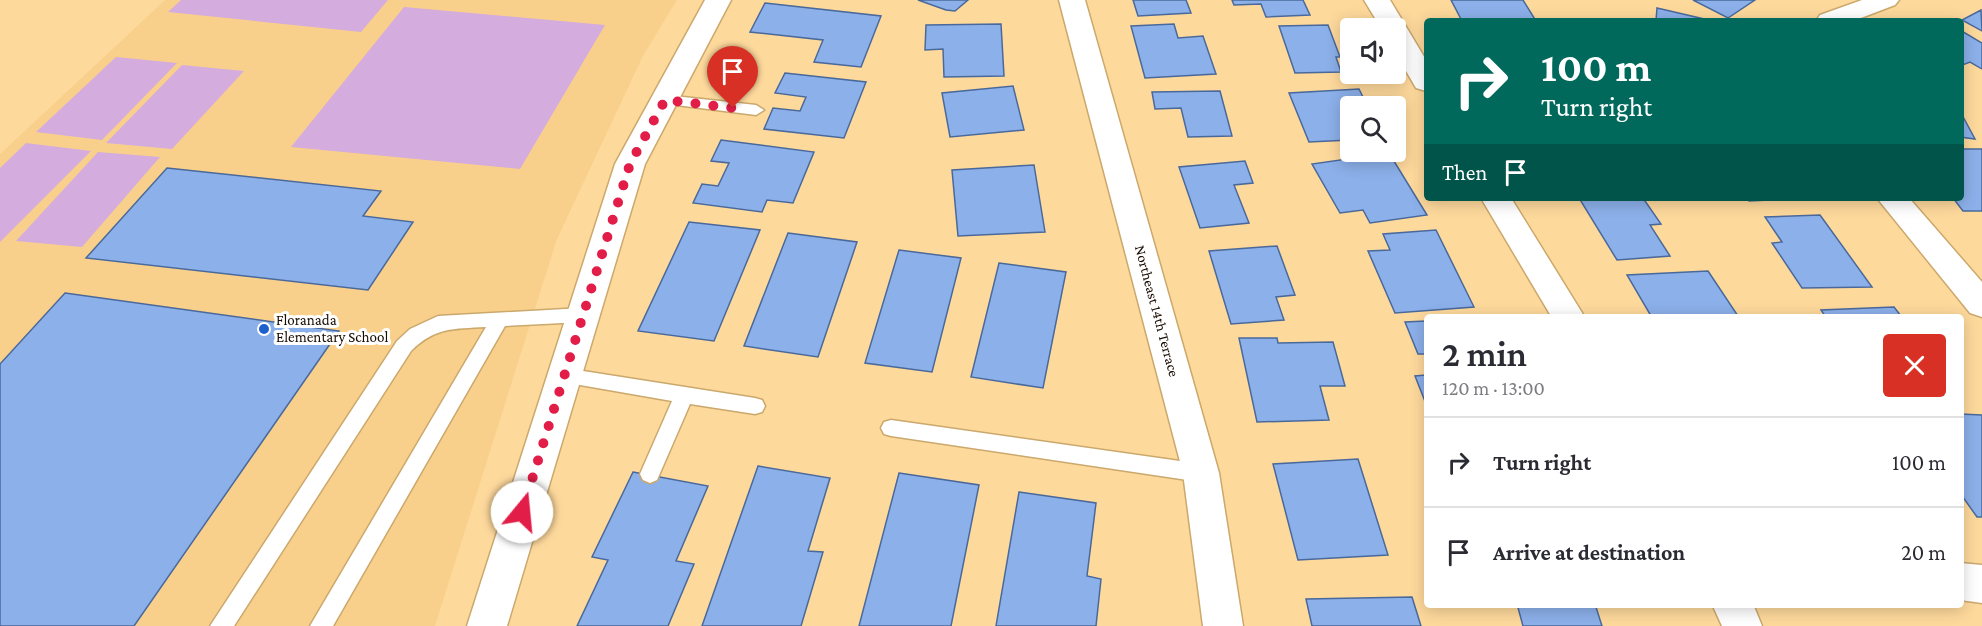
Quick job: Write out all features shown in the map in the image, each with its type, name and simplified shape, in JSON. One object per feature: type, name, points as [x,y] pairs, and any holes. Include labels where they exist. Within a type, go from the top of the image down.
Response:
[{"type":"street","points":[[487,626],[630,164],[718,0]]},
{"type":"street","name":"Northeast 14th Terrace","points":[[1072,0],[1201,473],[1222,626]]},
{"type":"street","points":[[1377,0],[1388,18]]},
{"type":"street","points":[[1837,18],[1886,0]]},
{"type":"street","points":[[1406,49],[1424,79]]},
{"type":"street","points":[[1498,201],[1567,314]]},
{"type":"street","points":[[1895,201],[1982,304]]},
{"type":"street","points":[[1964,582],[1982,584]]},
{"type":"street","points":[[1734,608],[1742,626]]},
{"type":"lane","points":[[665,100],[756,110]]},
{"type":"lane","points":[[221,626],[404,346],[416,334],[438,323],[584,315]]},
{"type":"lane","points":[[321,626],[500,319]]},
{"type":"lane","points":[[564,376],[755,406]]},
{"type":"lane","points":[[650,474],[684,394]]},
{"type":"lane","points":[[891,428],[1201,473]]},
{"type":"shaded area","name":"Floranada Elementary School","points":[[165,0],[677,0],[643,56],[557,239],[435,626],[0,626],[0,154]]},
{"type":"shaded area","points":[[181,0],[388,0],[361,32],[168,12]]},
{"type":"shaded area","points":[[404,7],[605,25],[520,169],[291,147]]},
{"type":"shaded area","points":[[116,57],[177,63],[102,140],[36,132]]},
{"type":"shaded area","points":[[182,65],[244,71],[172,149],[106,143]]},
{"type":"shaded area","points":[[26,143],[91,151],[0,242],[0,168]]},
{"type":"shaded area","points":[[98,152],[160,157],[82,247],[16,241]]},
{"type":"building","points":[[918,0],[968,0],[955,11]]},
{"type":"building","points":[[1133,0],[1186,0],[1191,13],[1138,16]]},
{"type":"building","points":[[1232,0],[1303,0],[1310,15],[1266,17],[1261,4],[1234,5]]},
{"type":"building","points":[[1451,0],[1523,0],[1534,18],[1460,18]]},
{"type":"building","points":[[1693,0],[1755,0],[1728,18]]},
{"type":"building","points":[[765,3],[881,16],[861,67],[814,62],[823,40],[750,32]]},
{"type":"building","points":[[1657,8],[1700,18],[1656,18]]},
{"type":"building","points":[[1981,10],[1982,31],[1964,21],[1964,19]]},
{"type":"building","points":[[1001,24],[1004,76],[944,77],[943,49],[925,50],[926,25]]},
{"type":"building","points":[[1174,24],[1178,38],[1203,36],[1216,74],[1145,78],[1131,26]]},
{"type":"building","points":[[1328,25],[1340,57],[1336,57],[1340,72],[1295,73],[1279,26]]},
{"type":"building","points":[[1964,32],[1982,43],[1982,69],[1970,62],[1964,64]]},
{"type":"building","points":[[785,73],[866,82],[844,138],[764,129],[773,108],[800,111],[806,97],[775,93]]},
{"type":"building","points":[[1013,86],[1024,130],[950,137],[942,93]]},
{"type":"building","points":[[1359,89],[1362,96],[1340,96],[1340,140],[1309,142],[1289,93]]},
{"type":"building","points":[[1220,91],[1232,136],[1188,137],[1181,108],[1155,109],[1152,92]]},
{"type":"building","points":[[1964,118],[1975,139],[1964,138]]},
{"type":"building","points":[[721,140],[814,152],[793,203],[767,200],[762,212],[693,203],[702,184],[718,186],[729,163],[711,161]]},
{"type":"building","points":[[1964,149],[1982,149],[1982,211],[1963,211],[1955,201],[1964,201]]},
{"type":"building","points":[[1340,160],[1340,162],[1395,162],[1427,215],[1370,223],[1363,210],[1340,213],[1312,164]]},
{"type":"building","points":[[1245,161],[1253,183],[1234,185],[1249,223],[1200,228],[1179,167]]},
{"type":"building","points":[[1034,165],[1045,232],[958,236],[952,170]]},
{"type":"building","points":[[167,168],[381,191],[363,216],[413,222],[368,290],[86,258]]},
{"type":"building","points":[[1581,201],[1645,201],[1661,224],[1650,225],[1670,256],[1617,260]]},
{"type":"building","points":[[1820,215],[1872,287],[1802,288],[1772,243],[1782,242],[1765,217]]},
{"type":"building","points":[[689,222],[760,230],[714,341],[638,331]]},
{"type":"building","points":[[1436,230],[1474,307],[1395,313],[1368,251],[1390,250],[1383,234]]},
{"type":"building","points":[[788,233],[857,242],[818,357],[744,346]]},
{"type":"building","points":[[1277,246],[1295,295],[1276,297],[1284,320],[1231,324],[1209,251]]},
{"type":"building","points":[[899,250],[961,258],[932,372],[865,363]]},
{"type":"building","points":[[999,263],[1066,272],[1043,388],[971,377]]},
{"type":"building","points":[[1708,271],[1737,314],[1650,314],[1627,275]]},
{"type":"building","points":[[65,293],[339,331],[134,626],[0,626],[0,364]]},
{"type":"building","points":[[1894,307],[1899,314],[1824,314],[1821,310]]},
{"type":"building","points":[[1424,321],[1424,354],[1418,354],[1405,322]]},
{"type":"building","points":[[1239,338],[1277,338],[1278,343],[1333,342],[1345,386],[1320,386],[1329,420],[1257,422]]},
{"type":"building","points":[[1424,375],[1424,399],[1415,376]]},
{"type":"building","points":[[1964,414],[1982,415],[1982,517],[1977,517],[1964,499]]},
{"type":"building","points":[[1358,459],[1388,555],[1298,560],[1273,464]]},
{"type":"building","points":[[758,466],[830,478],[808,551],[823,552],[801,626],[702,626]]},
{"type":"building","points":[[633,472],[708,486],[676,561],[694,564],[668,626],[577,626],[608,560],[592,557]]},
{"type":"building","points":[[899,473],[979,485],[951,626],[859,626]]},
{"type":"building","points":[[1019,492],[1096,503],[1087,576],[1101,579],[1096,626],[996,626]]},
{"type":"building","points":[[1412,597],[1421,626],[1312,626],[1306,599]]},
{"type":"building","points":[[1518,608],[1596,608],[1602,626],[1523,626]]},
{"type":"place","name":"Floranada Elementary School","points":[[264,329]]},
{"type":"route","points":[[522,512],[630,164],[665,100],[733,108]]}]
